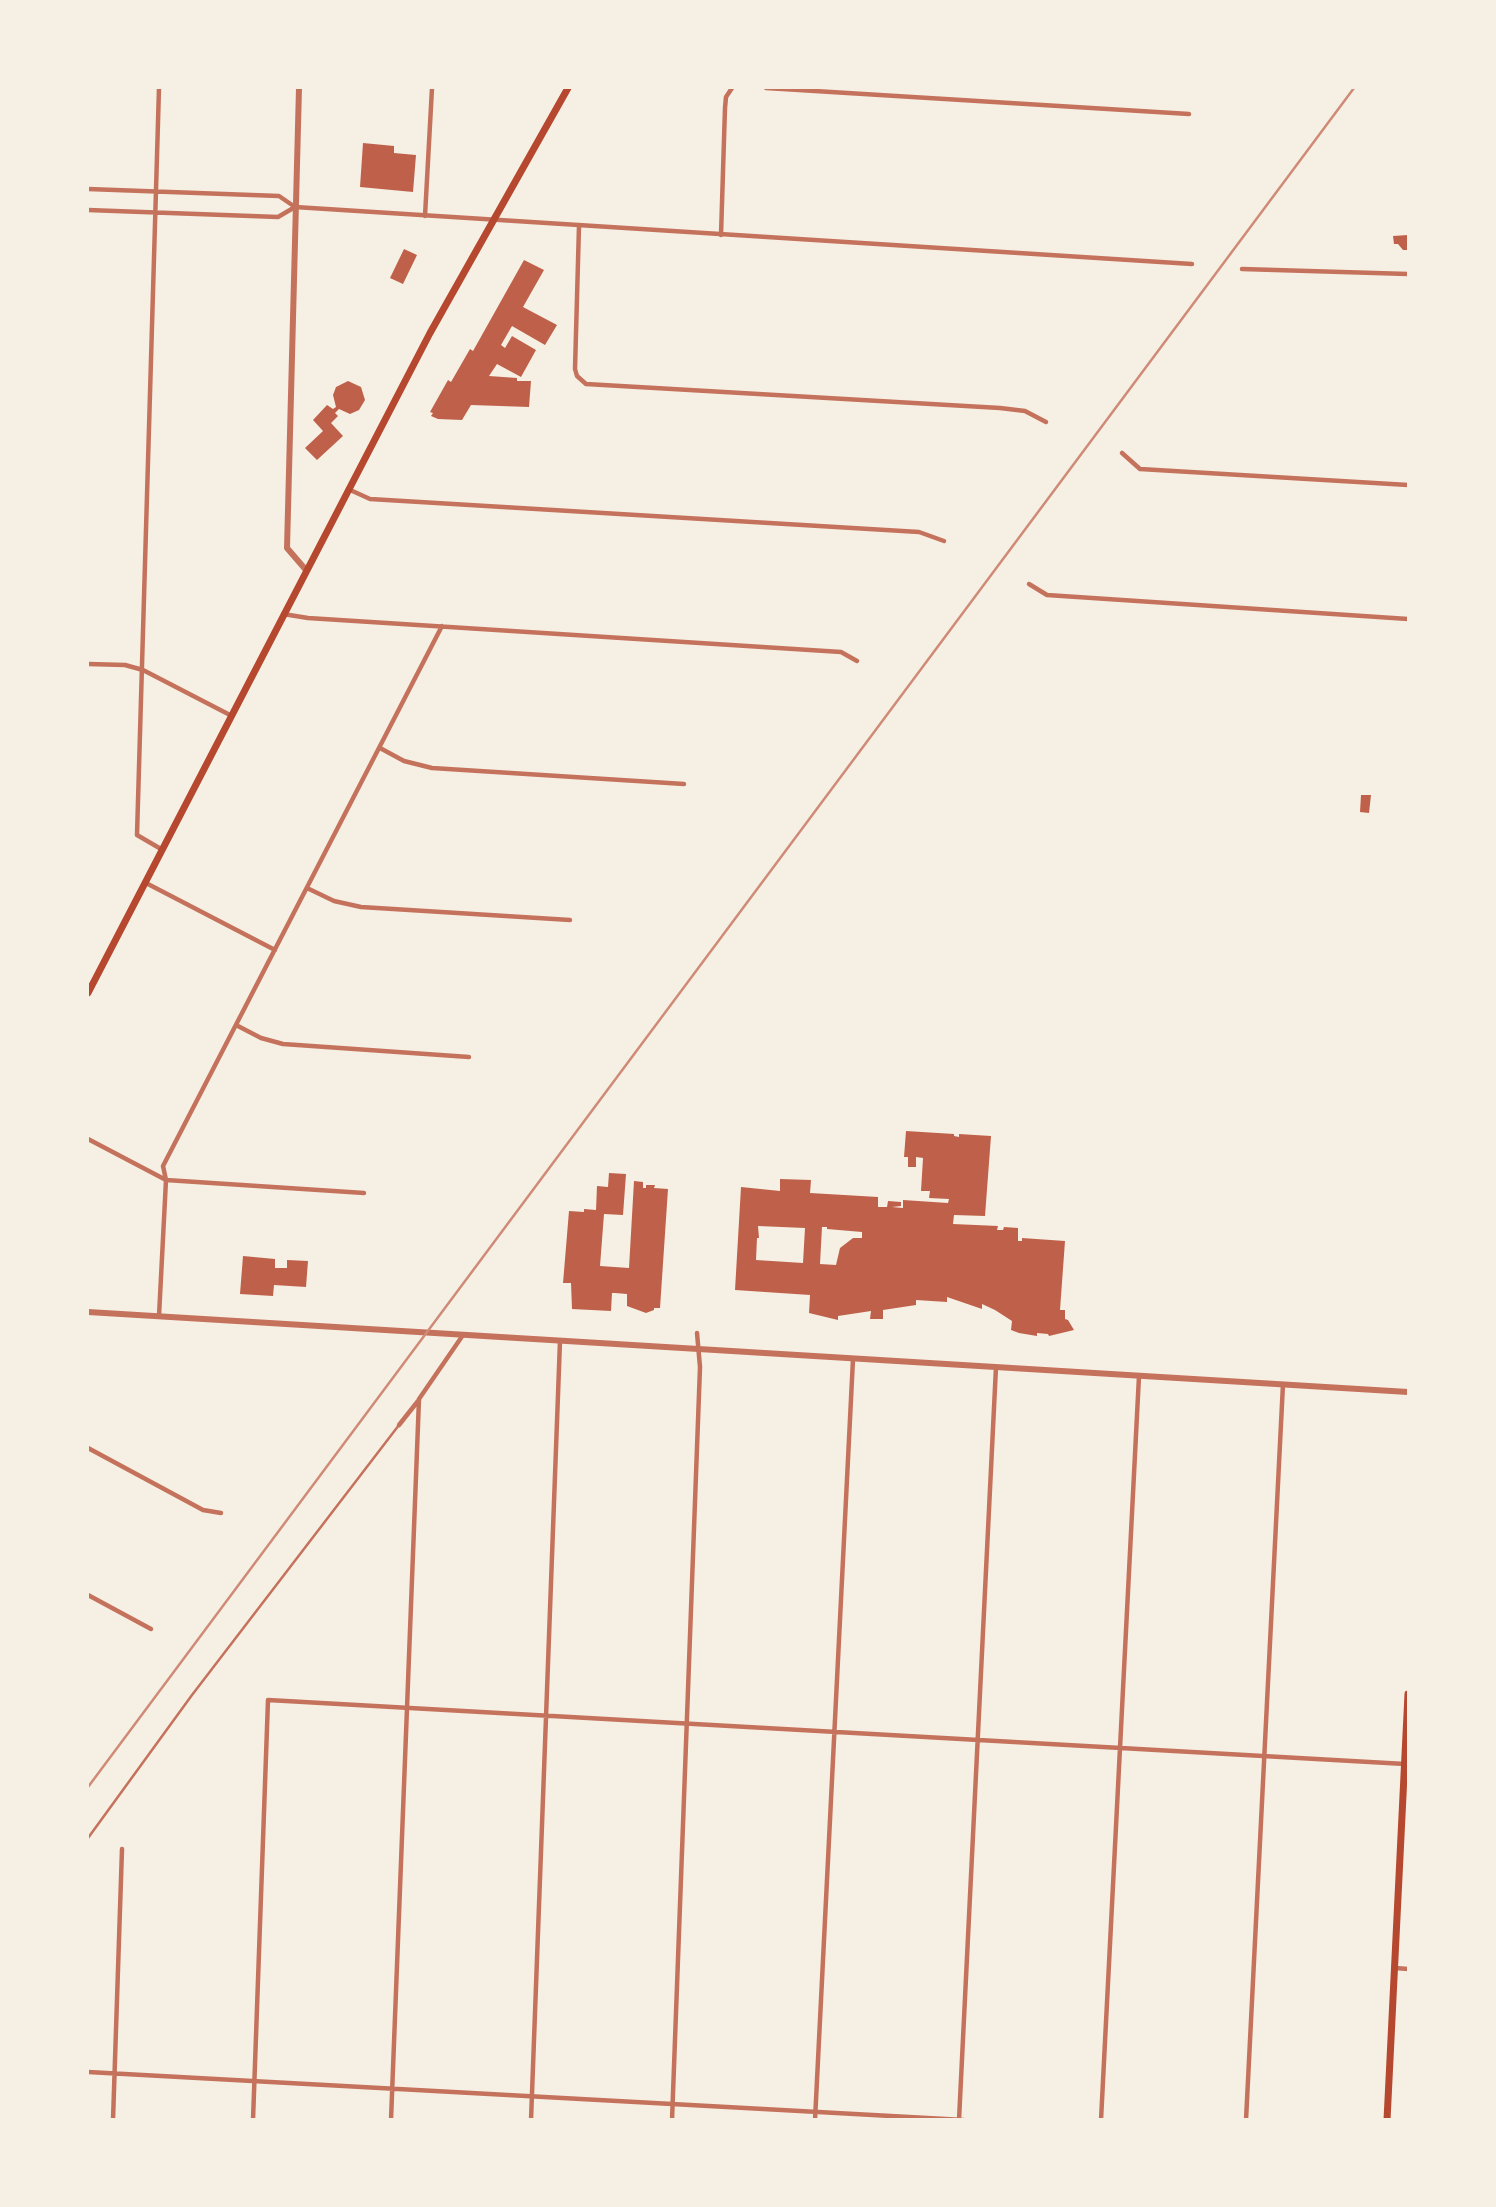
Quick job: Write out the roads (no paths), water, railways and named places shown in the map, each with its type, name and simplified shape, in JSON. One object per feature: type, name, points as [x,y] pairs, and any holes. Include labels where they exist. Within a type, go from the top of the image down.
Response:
[{"type":"main road","points":[[88,993],[347,489],[430,333],[568,88]]},
{"type":"main road","points":[[1387,2119],[1409,1694]]},
{"type":"street","points":[[159,88],[137,835],[161,849]]},
{"type":"street","points":[[299,88],[287,548],[306,570]]},
{"type":"street","points":[[425,216],[432,88]]},
{"type":"street","points":[[722,235],[725,108],[726,97],[732,88]]},
{"type":"street","points":[[766,88],[1189,114]]},
{"type":"street","points":[[88,189],[279,196],[295,207],[1192,264]]},
{"type":"street","points":[[88,210],[278,218],[295,207]]},
{"type":"street","points":[[579,226],[575,369],[577,376],[586,384],[1000,408],[1025,411],[1046,422]]},
{"type":"street","points":[[1242,269],[1409,274]]},
{"type":"street","points":[[1122,453],[1140,469],[1409,485]]},
{"type":"street","points":[[347,489],[370,499],[919,533],[944,541]]},
{"type":"street","points":[[1028,584],[1047,595],[1409,619]]},
{"type":"street","points":[[282,614],[309,618],[841,652],[858,661]]},
{"type":"street","points":[[159,1316],[166,1180],[163,1166],[442,626]]},
{"type":"street","points":[[88,664],[125,665],[143,670],[230,715]]},
{"type":"street","points":[[380,748],[404,761],[432,768],[684,784]]},
{"type":"street","points":[[145,883],[275,950]]},
{"type":"street","points":[[307,888],[334,901],[361,907],[570,920]]},
{"type":"street","points":[[236,1025],[261,1038],[283,1044],[469,1057]]},
{"type":"street","points":[[88,1139],[166,1180],[364,1192]]},
{"type":"street","points":[[88,1312],[1409,1392]]},
{"type":"street","points":[[672,2119],[699,1349],[697,1333]]},
{"type":"street","points":[[399,1425],[463,1335]]},
{"type":"street","points":[[531,2119],[560,1341]]},
{"type":"street","points":[[815,2119],[853,1359]]},
{"type":"street","points":[[88,2072],[960,2119],[996,1367]]},
{"type":"street","points":[[1101,2119],[1139,1376]]},
{"type":"street","points":[[1246,2119],[1283,1384]]},
{"type":"street","points":[[391,2119],[419,1399]]},
{"type":"street","points":[[88,1448],[203,1510],[221,1513]]},
{"type":"street","points":[[88,1595],[151,1629]]},
{"type":"street","points":[[253,2119],[268,1700],[1405,1764]]},
{"type":"street","points":[[113,2119],[122,1849]]},
{"type":"street","points":[[1394,1968],[1409,1969]]},
{"type":"lane","points":[[88,1838],[200,1684],[399,1425]]},
{"type":"railway","points":[[88,1787],[1354,88]]}]
